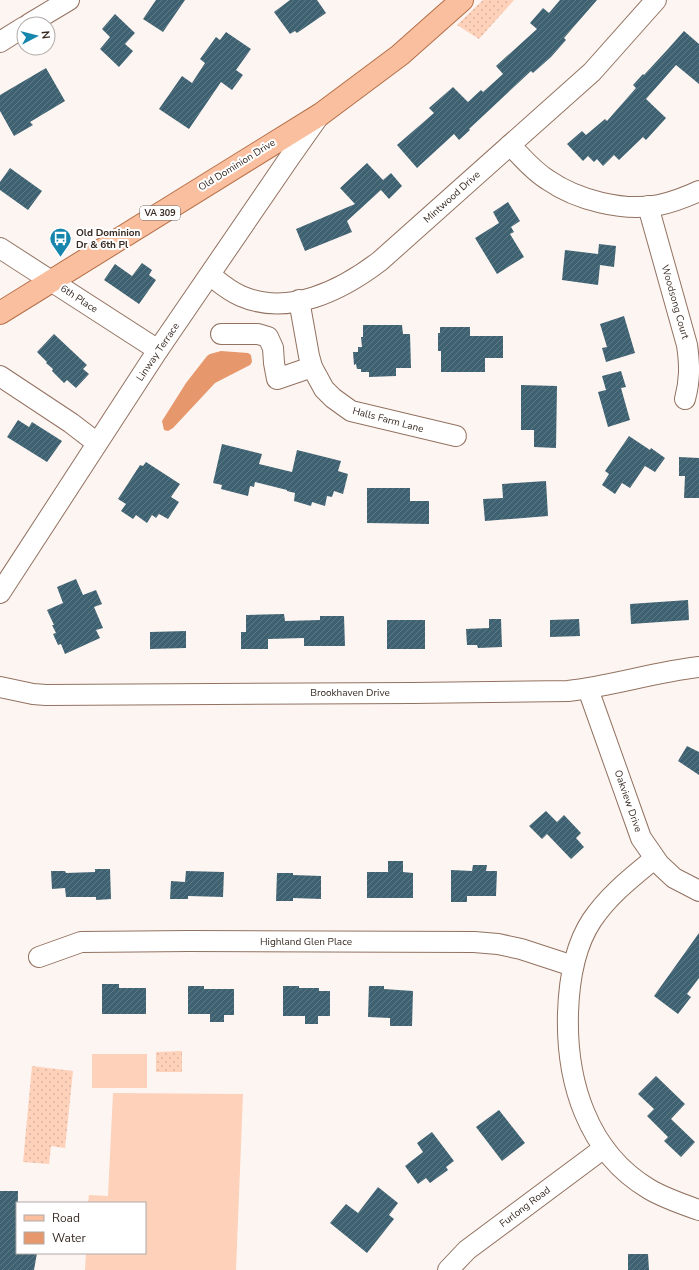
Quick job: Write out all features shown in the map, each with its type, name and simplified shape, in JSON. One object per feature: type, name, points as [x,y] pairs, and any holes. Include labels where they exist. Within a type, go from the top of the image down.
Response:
[{"type":"main road","name":"Old Dominion Drive","points":[[0,313],[320,114],[400,55],[462,0]]},
{"type":"street","points":[[42,16],[69,0]]},
{"type":"street","name":"Mintwood Drive","points":[[210,275],[227,289],[241,296],[258,301],[280,302],[299,300],[328,293],[363,274],[380,261],[592,72],[656,0]]},
{"type":"street","name":"Linway Terrace","points":[[0,593],[158,350],[320,114]]},
{"type":"street","points":[[510,145],[542,176],[571,193],[608,204],[648,206],[672,202],[699,191]]},
{"type":"street","name":"Woodsong Court","points":[[648,206],[687,346],[690,363],[690,382],[685,399]]},
{"type":"street","name":"6th Place","points":[[0,248],[158,350]]},
{"type":"street","name":"Halls Farm Lane","points":[[299,300],[312,367],[324,389],[342,405],[351,411],[456,436]]},
{"type":"street","points":[[222,334],[258,334],[268,337],[273,348],[277,379],[312,367]]},
{"type":"street","points":[[0,376],[71,423],[97,443]]},
{"type":"street","name":"Brookhaven Drive","points":[[0,687],[46,695],[568,691],[588,689],[662,672],[699,667]]},
{"type":"street","name":"Oakview Drive","points":[[588,689],[641,838],[654,859],[674,878],[699,891]]},
{"type":"street","points":[[654,859],[620,886],[592,920],[581,942],[573,966],[569,995],[568,1029],[570,1061],[576,1089],[585,1115],[604,1148],[629,1175],[648,1189],[673,1201],[699,1210]]},
{"type":"street","name":"Highland Glen Place","points":[[39,957],[81,942],[474,942],[498,944],[522,949],[573,966]]},
{"type":"street","name":"Furlong Road","points":[[448,1270],[468,1250],[604,1148]]},
{"type":"shaded area","points":[[483,0],[514,0],[479,39],[457,25]]},
{"type":"shaded area","points":[[182,1051],[182,1072],[156,1072],[156,1052]]},
{"type":"shaded area","points":[[92,1054],[147,1054],[147,1088],[92,1088]]},
{"type":"shaded area","points":[[32,1066],[73,1071],[65,1148],[51,1146],[49,1164],[23,1162]]},
{"type":"shaded area","points":[[113,1093],[243,1094],[236,1270],[85,1270],[86,1254],[146,1254],[146,1202],[88,1202],[89,1195],[108,1196]]},
{"type":"water","points":[[221,351],[248,353],[251,355],[252,362],[250,365],[215,383],[173,428],[168,431],[164,430],[162,421],[186,383],[207,356]]},
{"type":"building","points":[[156,0],[185,0],[163,32],[143,19]]},
{"type":"building","points":[[290,0],[317,0],[326,13],[297,33],[295,31],[290,34],[274,12]]},
{"type":"building","points":[[560,0],[597,0],[564,38],[566,40],[551,57],[533,73],[531,71],[459,140],[454,134],[417,168],[397,145],[434,113],[429,108],[453,87],[468,102],[481,90],[483,92],[503,74],[496,66],[537,29],[530,23],[543,8],[549,13]]},
{"type":"building","points":[[115,14],[135,33],[125,44],[133,51],[119,67],[100,49],[110,37],[102,29]]},
{"type":"building","points":[[684,31],[699,44],[699,84],[676,65],[646,99],[666,118],[646,140],[643,137],[619,160],[614,155],[603,166],[597,159],[594,162],[588,156],[583,161],[567,144],[582,131],[586,135],[605,119],[607,121],[636,88],[633,85]]},
{"type":"building","points":[[226,32],[251,49],[236,70],[243,75],[232,90],[221,82],[189,129],[159,109],[182,76],[192,83],[205,63],[200,59],[216,37],[220,40]]},
{"type":"building","points":[[46,68],[65,101],[30,122],[33,125],[14,136],[0,111],[0,95]]},
{"type":"building","points":[[367,163],[383,180],[391,173],[402,186],[389,199],[381,190],[347,221],[352,232],[305,251],[296,229],[355,204],[340,188]]},
{"type":"building","points":[[10,168],[42,191],[28,210],[0,190],[0,182]]},
{"type":"building","points":[[508,202],[520,221],[511,227],[514,232],[510,234],[524,257],[497,274],[475,238],[499,223],[493,212]]},
{"type":"building","points":[[599,244],[616,246],[614,267],[600,265],[598,285],[562,280],[565,250],[598,254]]},
{"type":"building","points":[[142,263],[152,270],[149,275],[156,280],[139,304],[104,280],[115,264],[132,276]]},
{"type":"building","points":[[624,316],[635,353],[606,362],[602,348],[607,347],[600,324]]},
{"type":"building","points":[[363,325],[402,325],[403,334],[410,334],[411,368],[396,368],[396,376],[369,377],[369,372],[361,372],[361,369],[357,369],[356,364],[354,365],[353,352],[358,352],[358,347],[362,347],[361,337],[363,337]]},
{"type":"building","points":[[440,327],[470,327],[470,336],[503,336],[503,358],[485,358],[485,372],[441,372],[441,351],[438,351],[438,333],[440,333]]},
{"type":"building","points":[[54,334],[87,365],[83,369],[89,374],[76,388],[67,380],[64,383],[37,352]]},
{"type":"building","points":[[621,371],[626,387],[621,388],[630,420],[608,427],[598,392],[606,390],[602,376]]},
{"type":"building","points":[[521,385],[557,386],[556,448],[534,447],[534,430],[521,430]]},
{"type":"building","points":[[18,420],[29,427],[32,422],[62,441],[47,462],[7,437]]},
{"type":"building","points":[[629,436],[650,450],[651,448],[665,458],[655,472],[645,466],[630,488],[622,483],[615,494],[602,485],[609,474],[605,471]]},
{"type":"building","points":[[222,444],[262,454],[259,464],[292,472],[297,450],[341,461],[338,471],[348,474],[343,494],[334,491],[332,497],[327,496],[325,506],[312,502],[311,506],[294,501],[295,493],[255,482],[254,487],[250,486],[248,496],[221,489],[222,485],[213,483]]},
{"type":"building","points":[[679,457],[699,458],[699,498],[684,498],[685,476],[679,476]]},
{"type":"building","points":[[146,462],[180,484],[171,497],[179,502],[168,519],[159,514],[156,518],[152,515],[147,523],[136,515],[133,519],[121,511],[126,504],[118,499],[140,465],[143,466]]},
{"type":"building","points":[[546,481],[548,516],[485,521],[483,499],[503,498],[502,484]]},
{"type":"building","points":[[367,488],[410,488],[410,501],[429,501],[429,524],[367,523]]},
{"type":"building","points":[[76,579],[83,595],[96,590],[102,604],[94,607],[103,628],[96,630],[100,638],[65,654],[61,644],[58,645],[53,634],[56,633],[52,625],[54,625],[47,610],[63,603],[57,587]]},
{"type":"building","points":[[688,600],[689,620],[631,624],[630,604]]},
{"type":"building","points":[[284,614],[285,621],[320,620],[320,616],[344,616],[345,646],[304,646],[304,638],[268,639],[268,649],[241,649],[241,632],[246,632],[246,615]]},
{"type":"building","points":[[489,619],[501,619],[502,647],[478,648],[477,645],[467,645],[466,629],[489,628]]},
{"type":"building","points":[[579,619],[580,636],[550,637],[550,620]]},
{"type":"building","points":[[387,620],[425,620],[425,649],[387,649]]},
{"type":"building","points":[[186,631],[186,648],[150,649],[150,632]]},
{"type":"building","points":[[687,746],[699,752],[699,775],[678,761]]},
{"type":"building","points":[[546,811],[557,822],[564,815],[581,833],[576,838],[584,847],[571,859],[547,834],[542,839],[529,826]]},
{"type":"building","points":[[388,861],[403,861],[403,872],[413,873],[413,898],[367,898],[367,872],[388,872]]},
{"type":"building","points":[[473,865],[487,865],[486,871],[497,871],[496,896],[467,896],[467,902],[451,902],[451,870],[472,871]]},
{"type":"building","points":[[95,869],[110,869],[111,899],[96,900],[96,897],[66,897],[65,888],[52,889],[51,871],[65,871],[66,873],[95,872]]},
{"type":"building","points":[[186,871],[224,872],[223,897],[188,896],[188,899],[170,899],[171,881],[185,882]]},
{"type":"building","points":[[277,873],[321,876],[321,899],[293,898],[293,901],[276,901]]},
{"type":"building","points":[[699,933],[699,978],[687,994],[691,997],[678,1014],[654,996]]},
{"type":"building","points":[[102,984],[119,984],[119,988],[146,988],[146,1014],[102,1014]]},
{"type":"building","points":[[188,986],[204,986],[204,989],[234,989],[234,1015],[224,1015],[224,1022],[210,1022],[210,1014],[188,1014]]},
{"type":"building","points":[[283,986],[319,988],[319,991],[330,991],[330,1016],[318,1016],[318,1024],[305,1024],[305,1016],[283,1016]]},
{"type":"building","points":[[369,986],[384,986],[384,989],[413,991],[412,1026],[390,1026],[390,1018],[368,1017]]},
{"type":"building","points":[[656,1076],[685,1104],[671,1119],[695,1142],[681,1157],[664,1141],[668,1137],[647,1116],[654,1109],[638,1094]]},
{"type":"building","points":[[499,1110],[525,1143],[502,1161],[476,1127]]},
{"type":"building","points":[[432,1132],[454,1161],[446,1167],[448,1170],[430,1183],[426,1178],[418,1184],[405,1166],[423,1152],[417,1143]]},
{"type":"building","points":[[378,1187],[398,1203],[389,1215],[394,1219],[367,1253],[330,1223],[346,1204],[358,1213]]},
{"type":"building","points":[[0,1191],[18,1191],[18,1202],[16,1202],[16,1254],[37,1254],[34,1270],[0,1270]]},
{"type":"building","points":[[628,1254],[648,1254],[649,1270],[628,1270]]},
{"type":"place","name":"Old Dominion Dr & 6th Pl","points":[[61,258]]}]
